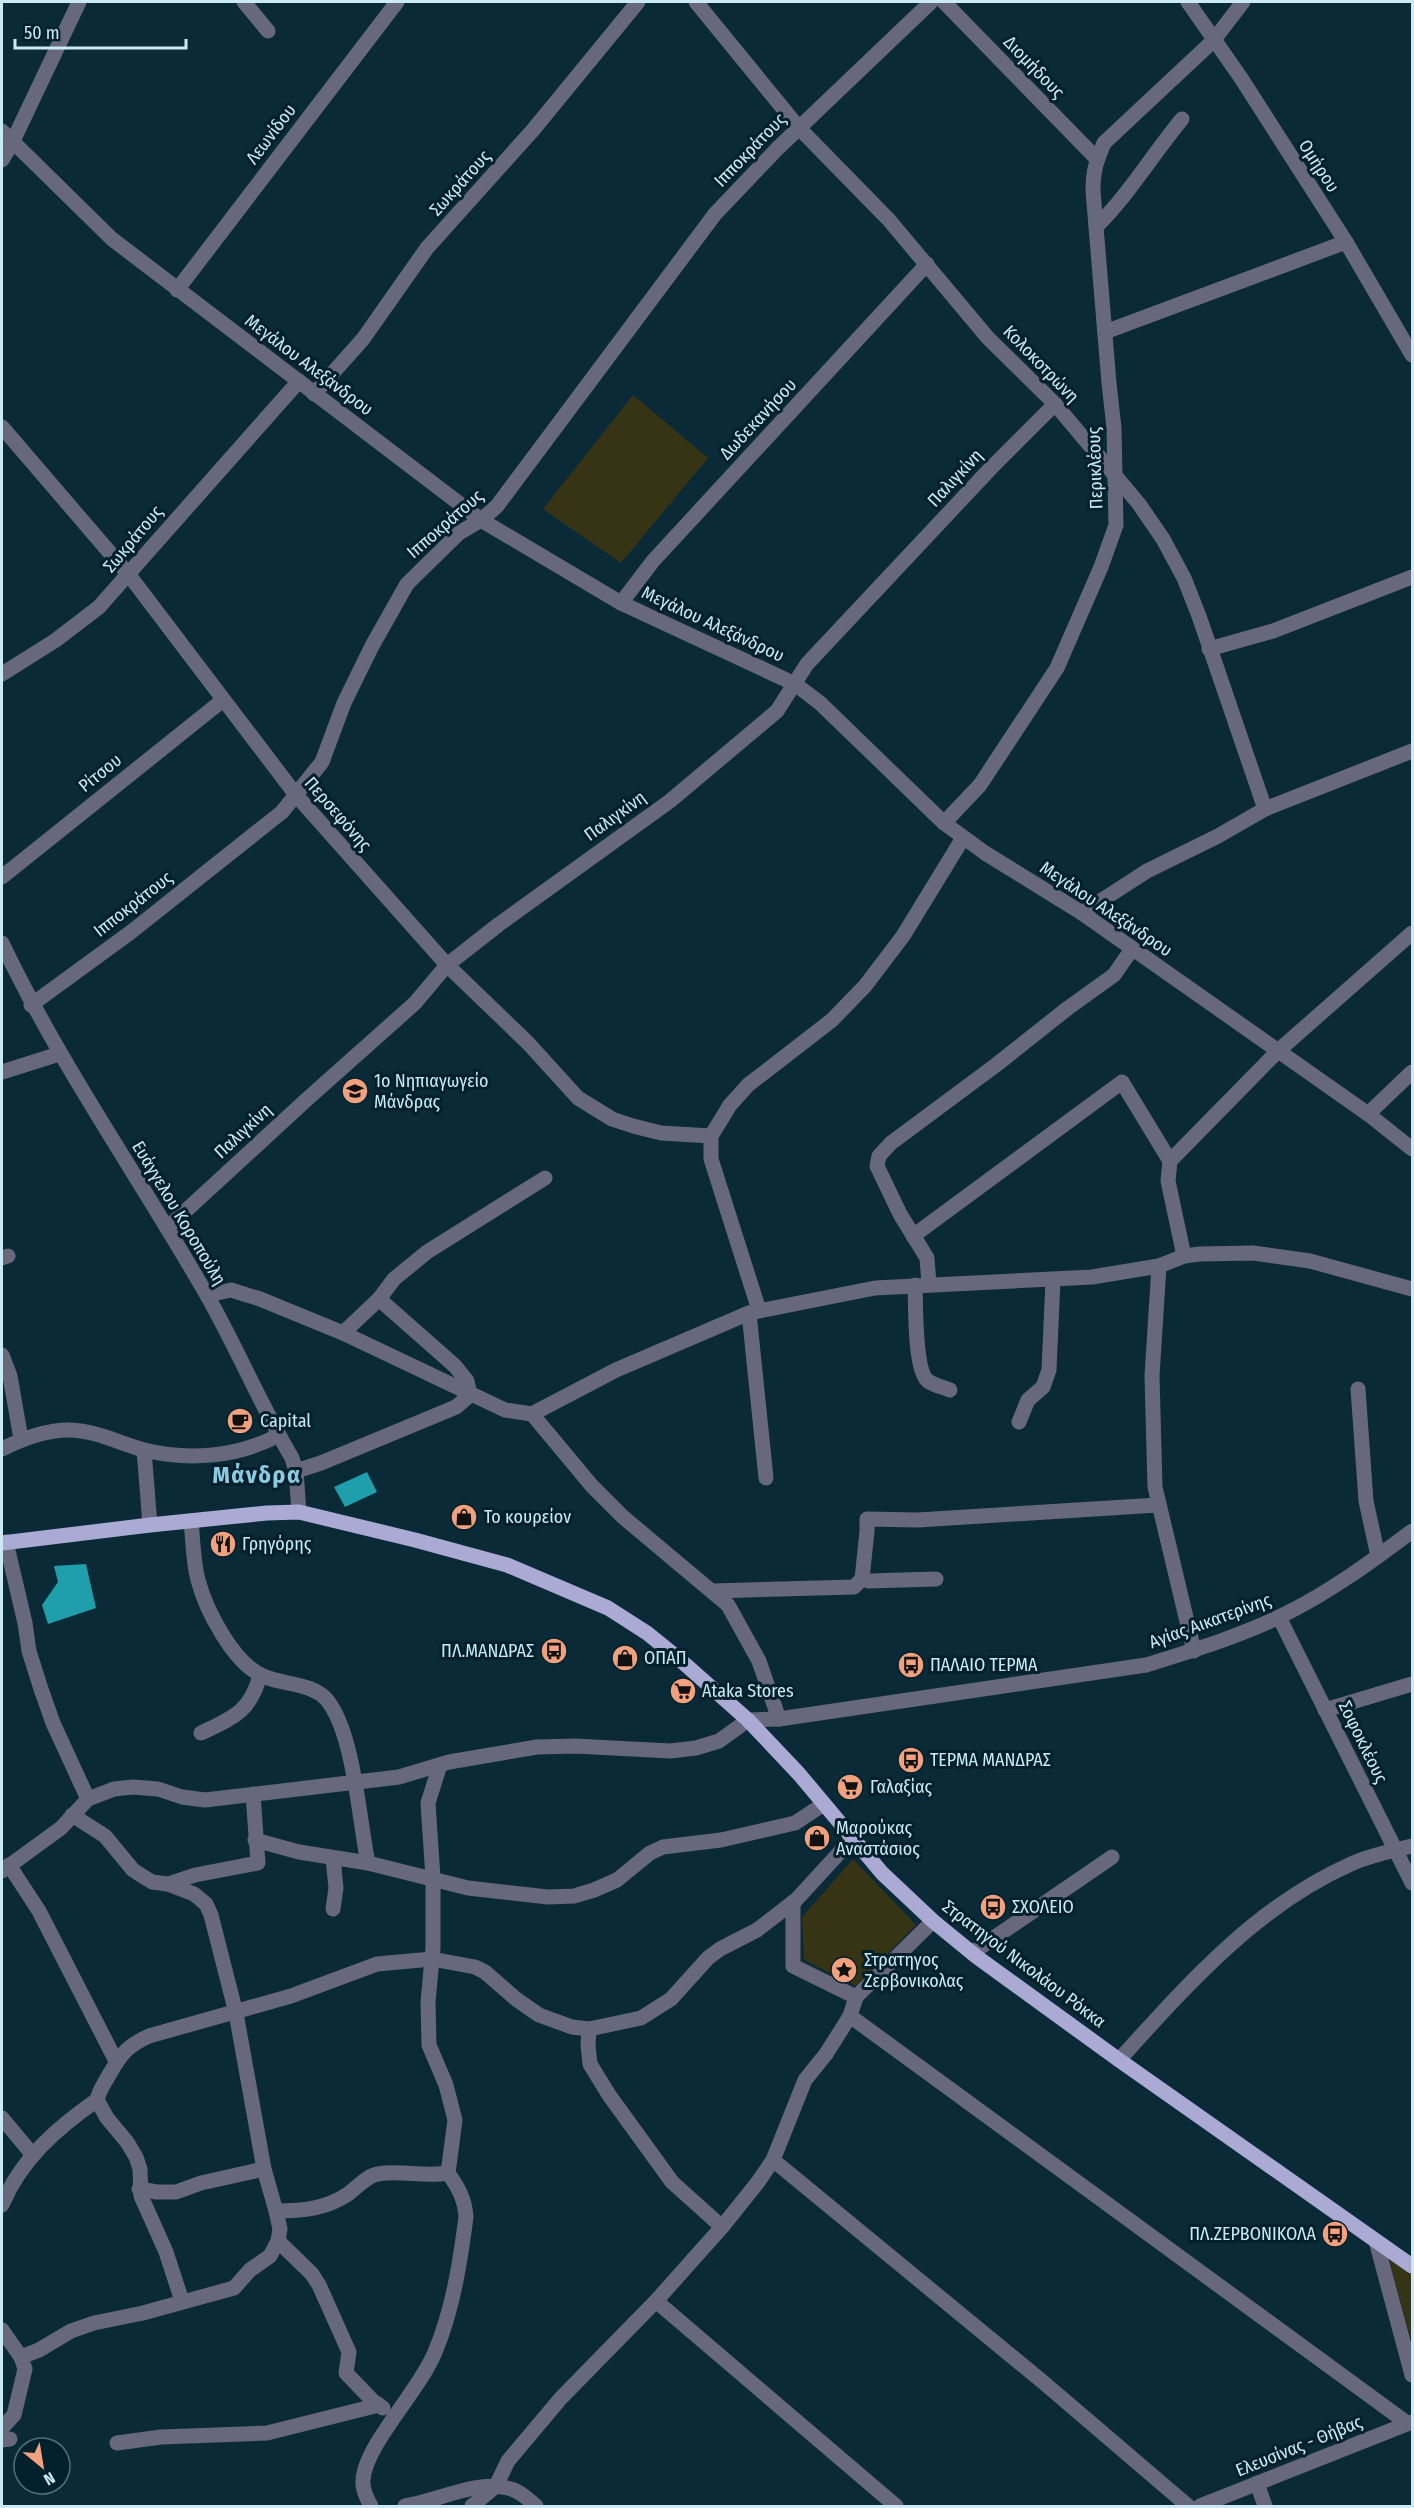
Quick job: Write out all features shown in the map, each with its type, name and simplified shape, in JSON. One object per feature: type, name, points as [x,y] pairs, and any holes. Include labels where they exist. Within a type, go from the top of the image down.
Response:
[{"type":"main road","name":"Στρατηγού Νικολάου Ρόκκα","points":[[4,1543],[150,1525],[299,1512],[507,1565],[608,1608],[670,1651],[748,1720],[799,1774],[882,1873],[933,1921],[972,1953],[1119,2060],[1413,2266]]},
{"type":"street","points":[[2,160],[79,2]]},
{"type":"street","points":[[244,2],[268,31]]},
{"type":"street","name":"Λεωνίδου","points":[[177,290],[397,2]]},
{"type":"street","name":"Σωκράτους","points":[[314,394],[363,339],[427,248],[533,130],[638,2]]},
{"type":"street","name":"Κολοκοτρώνη","points":[[696,2],[799,128],[889,220],[988,338],[1055,404],[1115,479],[1139,504],[1163,539],[1184,578],[1265,809]]},
{"type":"street","name":"Ιπποκράτους","points":[[31,1005],[140,925],[282,812],[322,762],[344,703],[372,646],[407,584],[459,533],[481,520],[496,506],[716,214],[799,128],[932,2]]},
{"type":"street","name":"Διομήδους","points":[[944,2],[1097,159]]},
{"type":"street","name":"Ομήρου","points":[[1188,2],[1241,78],[1346,242],[1413,355]]},
{"type":"street","name":"Περικλέους","points":[[944,823],[980,785],[1057,668],[1101,567],[1116,525],[1114,428],[1093,171],[1097,159],[1104,144],[1214,41],[1243,2]]},
{"type":"street","points":[[1096,226],[1120,202],[1147,161],[1182,119]]},
{"type":"street","name":"Μεγάλου Αλεξάνδρου","points":[[2,131],[111,239],[481,520],[621,603],[795,684],[820,704],[944,823],[963,838],[1082,913],[1368,1114],[1413,1149]]},
{"type":"street","points":[[1105,332],[1346,242]]},
{"type":"street","name":"Δωδεκανήσου","points":[[621,603],[652,561],[927,264]]},
{"type":"street","name":"Σωκράτους","points":[[2,674],[56,640],[90,614],[129,575],[299,381]]},
{"type":"street","name":"Παλιγκίνη","points":[[167,1228],[415,1003],[447,965],[515,912],[670,801],[777,711],[807,664],[990,469],[1055,404]]},
{"type":"street","name":"Περσεφόνης","points":[[2,427],[129,575],[296,795],[447,965],[528,1043],[578,1098],[612,1119],[652,1131],[711,1136]]},
{"type":"street","points":[[1209,649],[1273,631],[1413,577]]},
{"type":"street","name":"Ρίτσου","points":[[2,877],[223,700]]},
{"type":"street","points":[[1082,913],[1147,872],[1265,809],[1413,751]]},
{"type":"street","points":[[766,1478],[754,1311],[711,1159],[711,1136],[729,1105],[748,1085],[832,1020],[865,986],[903,936],[963,838]]},
{"type":"street","points":[[1170,1161],[1278,1050],[1413,933]]},
{"type":"street","name":"Ευάγγελου Κοροπούλη","points":[[2,943],[31,1005],[59,1054],[208,1298],[296,1471],[299,1512]]},
{"type":"street","points":[[950,1390],[928,1381],[922,1373],[919,1358],[922,1285],[927,1258],[877,1166],[879,1156],[891,1143],[1114,975],[1132,949]]},
{"type":"street","points":[[2,1072],[59,1054]]},
{"type":"street","points":[[1368,1114],[1413,1072]]},
{"type":"street","points":[[913,1236],[1122,1082],[1170,1161],[1168,1181],[1184,1256]]},
{"type":"street","points":[[344,1333],[379,1299],[394,1280],[427,1252],[545,1178]]},
{"type":"street","points":[[208,1298],[231,1290],[344,1333],[505,1410],[531,1414],[616,1370],[754,1311],[875,1288],[1092,1277],[1159,1266],[1184,1256],[1253,1253],[1310,1261],[1413,1289]]},
{"type":"street","points":[[1159,1266],[1152,1376],[1152,1431],[1158,1505],[1178,1577],[1194,1651]]},
{"type":"street","points":[[1019,1422],[1028,1400],[1043,1387],[1049,1370],[1053,1280]]},
{"type":"street","points":[[379,1299],[455,1366],[468,1381],[470,1395]]},
{"type":"street","points":[[2,1355],[10,1376],[21,1439]]},
{"type":"street","points":[[1358,1389],[1366,1501],[1378,1556]]},
{"type":"street","points":[[296,1471],[321,1463],[456,1407],[470,1395]]},
{"type":"street","points":[[531,1414],[592,1486],[623,1517],[728,1605],[759,1661],[779,1719]]},
{"type":"street","points":[[2,1449],[21,1439],[48,1432],[69,1430],[90,1433],[144,1450],[171,1455],[228,1454],[251,1449],[279,1436]]},
{"type":"street","points":[[144,1450],[150,1525]]},
{"type":"street","points":[[713,1591],[854,1587],[862,1579],[867,1519],[918,1520],[1158,1505]]},
{"type":"street","points":[[191,1521],[198,1581],[217,1626],[236,1653],[260,1675],[313,1690],[326,1699],[341,1729],[348,1752],[368,1863]]},
{"type":"street","name":"Αγίας Αικατερίνης","points":[[748,1720],[779,1719],[1146,1665],[1194,1651],[1279,1617],[1307,1603],[1413,1531]]},
{"type":"street","points":[[4,1543],[26,1623],[29,1651],[41,1689],[53,1723],[88,1800]]},
{"type":"street","points":[[862,1579],[868,1581],[936,1579]]},
{"type":"street","name":"Σοφοκλέους","points":[[1279,1617],[1413,1883]]},
{"type":"street","points":[[201,1733],[236,1714],[249,1703],[255,1695],[260,1675]]},
{"type":"street","points":[[1325,1710],[1413,1684]]},
{"type":"street","points":[[116,2061],[39,1911],[5,1868],[61,1828],[88,1800],[114,1790],[133,1787],[158,1789],[182,1797],[205,1800],[399,1777],[440,1766],[537,1748],[575,1746],[650,1751],[696,1748],[719,1741],[748,1720]]},
{"type":"street","points":[[371,2506],[363,2481],[375,2447],[423,2376],[435,2353],[452,2306],[466,2217],[465,2204],[459,2189],[448,2172],[455,2120],[446,2085],[429,2045],[428,2002],[432,1959],[433,1878],[428,1803],[440,1766]]},
{"type":"street","points":[[168,1884],[195,1875],[258,1863],[253,1794]]},
{"type":"street","points":[[255,1840],[333,1858],[368,1863],[468,1888],[513,1894],[574,1896],[617,1880],[650,1853],[663,1847],[721,1840],[795,1823],[824,1804]]},
{"type":"street","points":[[21,2356],[39,2350],[71,2331],[94,2323],[142,2313],[234,2288],[250,2270],[270,2256],[278,2241],[280,2229],[264,2169],[236,2013],[212,1915],[206,1904],[194,1894],[168,1884],[152,1882],[133,1870],[105,1836],[72,1815]]},
{"type":"street","points":[[182,2301],[166,2252],[146,2211],[139,2189],[140,2169],[135,2157],[97,2100],[99,2090],[116,2061],[133,2044],[149,2036],[236,2013],[377,1964],[432,1959],[475,1967],[485,1972],[516,1999],[539,2015],[572,2027],[589,2029],[640,2018],[659,2008],[708,1958],[720,1949],[757,1930],[793,1902],[852,1839]]},
{"type":"street","points":[[1119,2060],[1196,1976],[1276,1908],[1314,1882],[1343,1868],[1413,1846]]},
{"type":"street","points":[[972,1953],[1113,1857]]},
{"type":"street","points":[[333,1858],[336,1888],[333,1909]]},
{"type":"street","points":[[793,1902],[793,1966],[856,1997]]},
{"type":"street","points":[[472,2506],[496,2486],[508,2461],[561,2398],[656,2301],[722,2227],[773,2160],[805,2080],[826,2054],[850,2016],[856,1997],[933,1921]]},
{"type":"street","points":[[850,2016],[1410,2422]]},
{"type":"street","points":[[589,2029],[590,2064],[609,2095],[672,2182],[722,2227]]},
{"type":"street","points":[[2,2205],[16,2176],[32,2154],[72,2118],[97,2100]]},
{"type":"street","points":[[2,2118],[32,2154]]},
{"type":"street","points":[[773,2160],[1188,2506]]},
{"type":"street","points":[[139,2189],[176,2192],[201,2183],[264,2169]]},
{"type":"street","points":[[276,2211],[302,2211],[327,2205],[345,2196],[376,2174],[432,2176],[448,2172]]},
{"type":"street","points":[[278,2241],[312,2274],[319,2285],[349,2352],[346,2373],[379,2405],[396,2417]]},
{"type":"street","points":[[1376,2241],[1413,2375]]},
{"type":"street","points":[[656,2301],[897,2506]]},
{"type":"street","points":[[2,2330],[21,2356],[25,2369],[14,2415],[4,2436]]},
{"type":"street","points":[[117,2443],[161,2437],[267,2433],[379,2405]]},
{"type":"street","name":"Ελευσίνας - Θήβας","points":[[1200,2506],[1410,2422]]},
{"type":"street","points":[[1257,2483],[1265,2506]]},
{"type":"street","points":[[405,2506],[496,2486],[516,2490],[536,2506]]},
{"type":"shaded area","points":[[633,395],[708,458],[621,563],[543,509]]},
{"type":"shaded area","points":[[853,1859],[916,1925],[856,1986],[804,1960],[802,1917]]},
{"type":"shaded area","points":[[1389,2259],[1412,2275],[1412,2344]]},
{"type":"building","points":[[367,1472],[377,1492],[345,1507],[334,1487]]},
{"type":"building","points":[[86,1564],[96,1608],[48,1624],[42,1605],[58,1582],[54,1566]]},
{"type":"place","name":"1ο Νηπιαγωγείο Μάνδρας","points":[[355,1091]]},
{"type":"place","name":"Capital","points":[[240,1421]]},
{"type":"place","name":"Το κουρείον","points":[[464,1517]]},
{"type":"place","name":"Γρηγόρης","points":[[223,1544]]},
{"type":"place","name":"ΠΛ.ΜΑΝΔΡΑΣ","points":[[554,1651]]},
{"type":"place","name":"ΟΠΑΠ","points":[[625,1658]]},
{"type":"place","name":"ΠΑΛΑΙΟ ΤΕΡΜΑ","points":[[911,1665]]},
{"type":"place","name":"Ataka Stores","points":[[683,1691]]},
{"type":"place","name":"ΤΕΡΜΑ ΜΑΝΔΡΑΣ","points":[[911,1760]]},
{"type":"place","name":"Γαλαξίας","points":[[850,1787]]},
{"type":"place","name":"Μαρούκας Αναστάσιος","points":[[817,1838]]},
{"type":"place","name":"ΣΧΟΛΕΙΟ","points":[[993,1907]]},
{"type":"place","name":"Στρατηγος Ζερβονικολας","points":[[844,1970]]},
{"type":"place","name":"ΠΛ.ΖΕΡΒΟΝΙΚΟΛΑ","points":[[1335,2234]]},
{"type":"district","name":"Μάνδρα","points":[[257,1475]]}]
